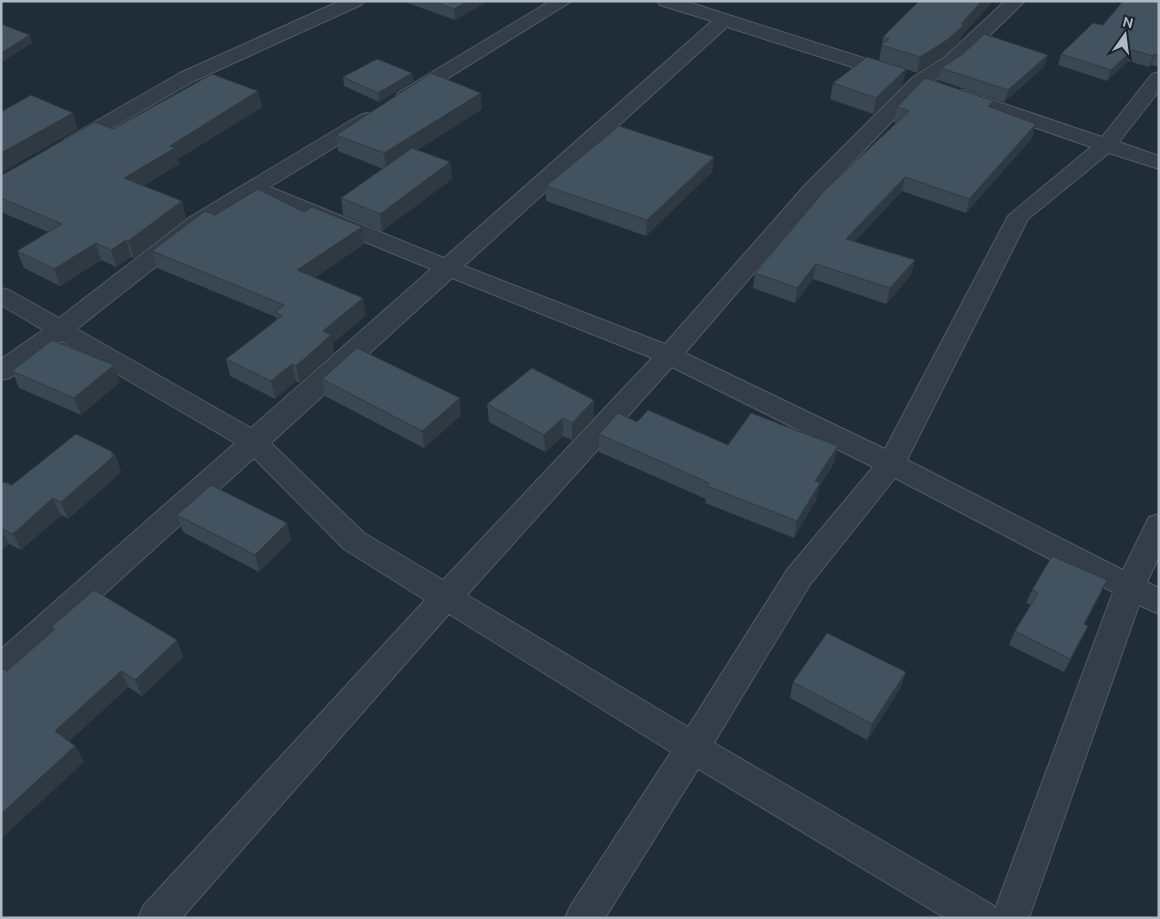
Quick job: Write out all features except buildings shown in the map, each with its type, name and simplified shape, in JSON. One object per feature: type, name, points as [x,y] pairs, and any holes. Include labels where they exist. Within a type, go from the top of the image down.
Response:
[{"type":"street","points":[[52,155],[187,77],[354,1]]},
{"type":"street","points":[[1,372],[61,329],[198,222],[563,1]]},
{"type":"street","points":[[666,1],[725,18],[1159,163]]},
{"type":"street","points":[[157,918],[562,470],[669,355],[814,189],[919,82],[952,61],[1016,1]]},
{"type":"street","points":[[1,669],[725,18]]},
{"type":"street","points":[[584,918],[693,748],[798,578],[891,464],[1019,216],[1106,145],[1159,78]]},
{"type":"street","points":[[253,188],[448,268],[669,355],[891,464],[1159,602]]},
{"type":"street","points":[[1,295],[254,442],[354,541],[693,748],[980,918]]},
{"type":"street","points":[[1010,918],[1130,587],[1159,525]]}]
